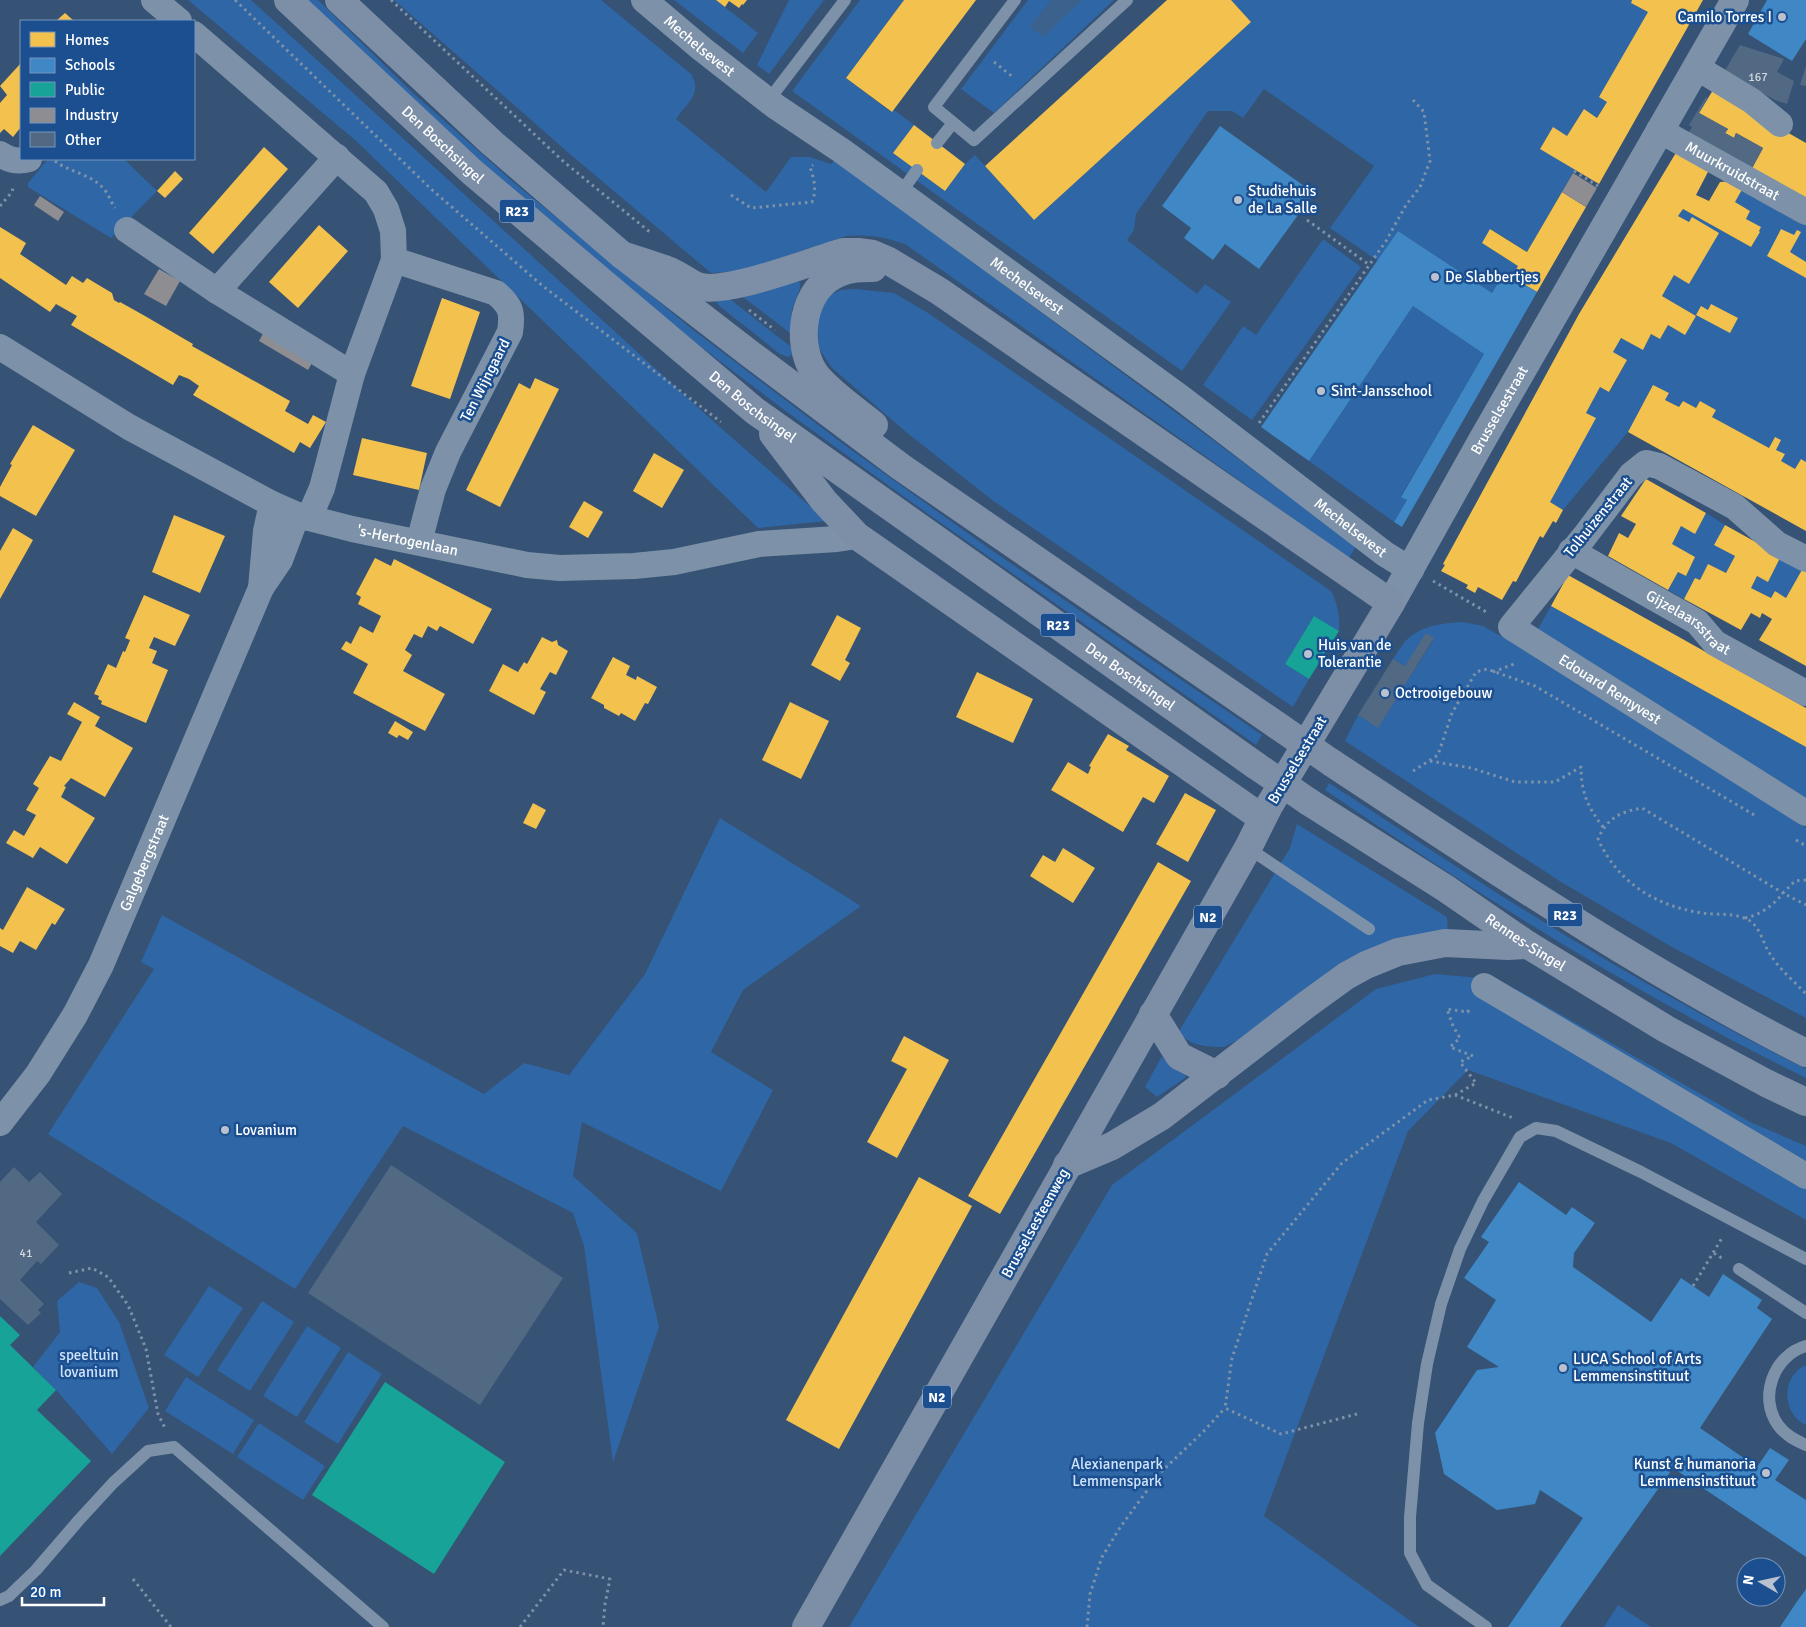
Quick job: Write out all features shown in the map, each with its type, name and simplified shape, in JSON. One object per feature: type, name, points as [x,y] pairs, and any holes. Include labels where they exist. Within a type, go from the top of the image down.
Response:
[{"type":"main road","name":"Den Boschsingel","points":[[288,0],[472,172],[755,412],[1255,765]]},
{"type":"main road","name":"R23","points":[[339,0],[492,143],[622,255],[901,467],[1332,763],[1543,902],[1740,1020],[1806,1053]]},
{"type":"main road","points":[[622,255],[670,271],[698,286],[707,287],[731,286],[749,282],[843,252],[873,254],[939,291],[1391,603]]},
{"type":"main road","points":[[899,268],[853,268],[837,273],[815,292],[808,307],[804,329],[809,363],[816,374],[882,432],[901,467]]},
{"type":"main road","points":[[755,412],[824,501],[857,536],[1262,818]]},
{"type":"main road","name":"Brusselsestraat","points":[[1262,818],[1391,603]]},
{"type":"main road","name":"Rennes-Singel","points":[[1255,765],[1528,945],[1666,1029],[1766,1083],[1806,1102]]},
{"type":"main road","name":"Brusselsesteenweg","points":[[806,1627],[1248,848],[1262,818]]},
{"type":"main road","points":[[1067,1165],[1112,1146],[1162,1116],[1306,1005],[1346,976],[1366,965],[1398,952],[1445,943],[1528,945]]},
{"type":"main road","points":[[1153,1014],[1178,1056],[1217,1075]]},
{"type":"street","name":"Mechelsevest","points":[[644,0],[768,101],[842,150],[1180,397],[1385,554],[1411,570]]},
{"type":"street","name":"Brusselsestraat","points":[[1391,603],[1485,434],[1734,0]]},
{"type":"street","points":[[195,35],[376,192],[386,209],[392,230],[394,260],[352,374],[322,488],[303,516]]},
{"type":"street","points":[[1696,67],[1752,100],[1780,124]]},
{"type":"street","name":"Muurkruidstraat","points":[[1659,130],[1806,212]]},
{"type":"street","points":[[0,154],[6,158],[20,160]]},
{"type":"street","points":[[217,292],[337,157]]},
{"type":"street","points":[[127,230],[217,292],[352,374]]},
{"type":"street","name":"Ten Wijngaard","points":[[394,260],[496,293],[508,303],[512,318],[510,332],[448,452],[433,490],[419,542]]},
{"type":"street","name":"'s-Hertogenlaan","points":[[0,347],[129,427],[272,504],[303,516],[419,542],[527,565],[593,568],[674,562],[760,544],[857,536]]},
{"type":"street","name":"Tolhuizenstraat","points":[[1511,627],[1584,537],[1631,475],[1646,463],[1659,466],[1735,507],[1777,544],[1806,559]]},
{"type":"street","name":"Galgebergstraat","points":[[261,588],[266,531],[272,504]]},
{"type":"street","name":"Galgebergstraat","points":[[0,1123],[43,1066],[75,1015],[101,965],[261,588],[280,560],[303,516]]},
{"type":"street","name":"Gijzelaarsstraat","points":[[1571,551],[1697,622],[1716,643],[1806,693]]},
{"type":"street","name":"Edouard Remyvest","points":[[1511,627],[1806,813]]},
{"type":"street","points":[[1488,988],[1806,1176]]},
{"type":"lane","points":[[768,101],[845,0]]},
{"type":"lane","points":[[1014,0],[934,107],[974,140],[1030,91],[1127,0]]},
{"type":"lane","points":[[937,143],[953,123]]},
{"type":"lane","points":[[900,194],[917,170]]},
{"type":"lane","points":[[1248,848],[1369,929]]},
{"type":"lane","points":[[1486,1627],[1427,1585],[1410,1553],[1410,1517],[1418,1423],[1427,1364],[1442,1304],[1460,1249],[1483,1201],[1509,1153],[1520,1137],[1536,1128],[1556,1131],[1641,1172],[1806,1259]]},
{"type":"lane","points":[[1739,1269],[1806,1313]]},
{"type":"lane","points":[[1806,1346],[1799,1348],[1784,1358],[1774,1372],[1769,1390],[1770,1408],[1777,1424],[1790,1437],[1806,1445]]},
{"type":"lane","points":[[0,1600],[9,1596],[36,1570],[78,1520],[113,1483],[148,1451],[174,1447],[382,1627]]},
{"type":"path","name":"Den Boschsingel","points":[[235,0],[432,189],[544,287],[723,423]]},
{"type":"path","points":[[391,0],[564,162],[656,237]]},
{"type":"path","points":[[978,48],[1030,91]]},
{"type":"path","points":[[1256,427],[1420,187],[1430,161],[1424,112],[1413,100]]},
{"type":"path","points":[[54,160],[103,187],[127,230]]},
{"type":"path","points":[[731,194],[751,208],[812,202],[815,194],[815,182],[810,167],[814,165]]},
{"type":"path","points":[[1574,171],[1600,187]]},
{"type":"path","points":[[0,206],[12,192]]},
{"type":"path","points":[[1307,220],[1368,264]]},
{"type":"path","points":[[747,308],[782,335]]},
{"type":"path","points":[[1411,570],[1465,599],[1511,627]]},
{"type":"path","points":[[1493,672],[1514,664],[1523,666]]},
{"type":"path","points":[[1413,771],[1438,755],[1452,713],[1476,672],[1487,669],[1535,686],[1764,821]]},
{"type":"path","points":[[1428,761],[1470,768],[1515,782],[1556,782],[1581,767],[1581,784],[1589,808],[1603,827]]},
{"type":"path","points":[[1806,880],[1795,880],[1783,893],[1778,900],[1757,916],[1745,918],[1701,913],[1660,902],[1630,884],[1605,854],[1598,839],[1603,827],[1624,811],[1642,808],[1783,893],[1806,906]]},
{"type":"path","points":[[1789,836],[1806,846]]},
{"type":"path","points":[[1745,918],[1758,929],[1769,954],[1806,994]]},
{"type":"path","points":[[1087,1627],[1090,1594],[1102,1557],[1116,1534],[1160,1473],[1225,1408],[1232,1358],[1267,1254],[1342,1164],[1428,1100],[1455,1095],[1476,1083],[1460,1062],[1473,1056],[1450,1047],[1460,1038],[1447,1009],[1468,1012],[1466,1000],[1473,1002],[1472,994],[1488,988]]},
{"type":"path","points":[[1455,1095],[1536,1128]]},
{"type":"path","points":[[1693,1286],[1722,1239]]},
{"type":"path","points":[[69,1273],[92,1268],[108,1277],[128,1305],[146,1349],[158,1414],[174,1447]]},
{"type":"path","points":[[1225,1408],[1281,1434],[1357,1414]]},
{"type":"path","points":[[520,1627],[564,1570],[610,1579],[605,1604],[604,1627]]},
{"type":"path","points":[[133,1579],[172,1627]]},
{"type":"green space","points":[[188,0],[251,0],[713,421],[827,521],[758,528],[355,140]]},
{"type":"green space","points":[[307,0],[318,0],[413,93],[511,180],[692,329],[846,446],[987,547],[1262,735],[1256,745],[907,499],[688,337],[507,187]]},
{"type":"green space","points":[[394,0],[601,0],[691,74],[695,87],[694,93],[689,103],[676,119],[766,192],[791,157],[810,157],[831,164],[835,160],[1356,546],[1349,558],[905,244],[862,235],[846,236],[741,271],[711,273],[571,155]]},
{"type":"green space","points":[[674,0],[716,0],[758,33],[743,53]]},
{"type":"green space","points":[[789,0],[824,0],[769,74],[757,65]]},
{"type":"green space","points":[[860,0],[904,0],[846,78],[891,112],[894,110],[914,125],[917,170],[945,191],[965,164],[975,155],[1034,220],[1251,22],[1231,0],[1632,0],[1631,3],[1648,12],[1607,102],[1597,118],[1584,109],[1567,136],[1553,128],[1540,148],[1575,169],[1527,252],[1491,229],[1482,243],[1518,266],[1512,277],[1504,273],[1492,293],[1398,231],[1378,261],[1330,228],[1374,166],[1264,89],[1243,118],[1232,111],[1208,111],[1136,214],[1134,230],[1127,240],[1197,294],[1205,284],[1231,302],[1182,371],[792,91]]},
{"type":"green space","points":[[1028,0],[1114,0],[994,113],[961,89]]},
{"type":"green space","points":[[47,160],[125,160],[157,191],[111,238],[28,187],[28,183]]},
{"type":"green space","points":[[1744,186],[1806,221],[1806,462],[1801,459],[1795,469],[1781,461],[1784,454],[1776,450],[1781,440],[1775,437],[1769,448],[1712,417],[1716,410],[1700,401],[1696,408],[1683,401],[1679,407],[1665,400],[1669,394],[1653,385],[1628,432],[1563,510],[1550,502],[1586,413],[1600,387],[1610,392],[1627,360],[1613,352],[1621,338],[1643,350],[1651,334],[1660,339],[1668,325],[1685,335],[1696,316],[1662,296],[1674,275],[1689,284],[1718,233],[1692,218],[1689,222],[1678,216],[1683,209],[1751,247],[1760,231],[1746,219],[1750,211],[1735,202]]},
{"type":"green space","points":[[1323,239],[1361,267],[1252,420],[1203,385],[1243,326],[1256,335]]},
{"type":"green space","points":[[797,280],[800,283],[800,288],[792,310],[790,333],[739,294]]},
{"type":"green space","points":[[855,289],[894,293],[928,313],[1331,591],[1338,611],[1339,631],[1314,616],[1285,664],[1309,679],[1293,707],[992,500],[906,432],[831,367],[819,348],[816,320],[828,296],[840,290]]},
{"type":"green space","points":[[726,296],[790,346],[793,349],[793,354],[788,357],[780,354],[718,305],[716,299]]},
{"type":"green space","points":[[1413,306],[1484,354],[1401,496],[1407,500],[1394,522],[1309,461]]},
{"type":"green space","points":[[1706,513],[1725,525],[1715,545],[1735,556],[1726,573],[1708,564],[1700,580],[1695,578],[1684,599],[1668,590],[1678,572],[1686,576],[1695,557],[1672,544],[1681,526],[1695,533]]},
{"type":"green space","points":[[1781,556],[1803,568],[1786,598],[1775,591],[1771,598],[1751,588],[1757,576],[1768,582]]},
{"type":"green space","points":[[1551,606],[1806,747],[1806,798],[1538,629]]},
{"type":"green space","points":[[1463,622],[1483,626],[1513,643],[1806,828],[1806,1018],[1672,947],[1561,882],[1345,741],[1358,715],[1378,727],[1434,639],[1405,666],[1393,659],[1407,639],[1428,627]]},
{"type":"green space","points":[[1329,783],[1476,880],[1595,953],[1699,1013],[1806,1069],[1806,1078],[1682,1013],[1560,943],[1442,868],[1325,790]]},
{"type":"green space","points":[[720,818],[861,906],[743,990],[711,1052],[773,1090],[721,1191],[582,1122],[573,1176],[637,1233],[659,1327],[613,1462],[584,1246],[573,1213],[403,1126],[295,1289],[48,1134],[154,969],[141,962],[162,915],[484,1094],[524,1063],[569,1075],[645,974]]},
{"type":"green space","points":[[1297,824],[1447,917],[1448,934],[1224,1047],[1192,1043],[1182,1036],[1179,1031],[1290,848]]},
{"type":"green space","name":"Alexianenpark Lemmenspark","points":[[1435,974],[1480,978],[1518,990],[1750,1122],[1806,1146],[1806,1220],[1671,1143],[1468,1070],[1408,1131],[1264,1516],[1419,1627],[849,1627],[1112,1185],[1376,989]]},
{"type":"green space","points":[[1162,1056],[1170,1067],[1186,1075],[1185,1078],[1157,1097],[1145,1087]]},
{"type":"green space","name":"speeltuin lovanium","points":[[79,1282],[97,1288],[119,1322],[149,1408],[112,1454],[56,1390],[33,1367],[60,1332],[57,1301]]},
{"type":"green space","points":[[209,1286],[243,1308],[198,1377],[164,1355]]},
{"type":"green space","points":[[262,1301],[294,1322],[250,1391],[217,1370]]},
{"type":"green space","points":[[307,1326],[341,1348],[297,1417],[263,1396]]},
{"type":"green space","points":[[348,1352],[382,1374],[338,1444],[304,1422]]},
{"type":"green space","points":[[1806,1365],[1806,1425],[1792,1413],[1787,1395],[1792,1377]]},
{"type":"green space","points":[[186,1377],[254,1420],[233,1454],[165,1411]]},
{"type":"green space","points":[[259,1423],[325,1466],[303,1500],[237,1457]]},
{"type":"green space","points":[[1618,1605],[1651,1627],[1604,1627]]},
{"type":"shaded area","points":[[1051,0],[1082,0],[1043,37],[1030,26]]},
{"type":"building: Homes","points":[[716,0],[747,0],[739,8],[729,1],[725,7]]},
{"type":"building: Homes","points":[[904,0],[976,0],[892,112],[846,78]]},
{"type":"building: Homes","points":[[1167,0],[1231,0],[1251,22],[1034,220],[985,166]]},
{"type":"building: Homes","points":[[1632,0],[1703,0],[1599,184],[1540,149],[1553,127],[1567,136],[1584,109],[1597,118],[1607,102],[1599,97],[1648,12],[1631,3]]},
{"type":"building: Homes","points":[[65,13],[73,20],[57,20]]},
{"type":"building: Homes","points":[[20,64],[20,128],[13,137],[4,129],[0,133],[0,103],[7,95],[0,86]]},
{"type":"building: Homes","points":[[1713,90],[1806,143],[1806,203],[1750,172],[1763,148],[1736,133],[1734,138],[1725,133],[1728,129],[1699,113]]},
{"type":"building: Homes","points":[[914,125],[965,164],[945,191],[893,153]]},
{"type":"building: Homes","points":[[264,147],[288,169],[213,254],[189,233]]},
{"type":"building: Homes","points":[[1677,151],[1710,168],[1696,195],[1709,201],[1720,182],[1734,181],[1744,186],[1735,202],[1750,211],[1746,219],[1761,227],[1760,232],[1751,247],[1683,209],[1678,216],[1689,222],[1692,217],[1719,233],[1689,284],[1674,275],[1662,296],[1696,316],[1685,335],[1668,325],[1660,339],[1651,334],[1643,350],[1621,338],[1613,352],[1627,360],[1609,392],[1600,387],[1586,413],[1596,418],[1550,502],[1563,510],[1556,523],[1553,521],[1543,538],[1540,536],[1516,582],[1513,581],[1502,600],[1478,587],[1475,593],[1466,588],[1468,585],[1441,571],[1445,565],[1443,564],[1579,314]]},
{"type":"building: Homes","points":[[175,171],[183,179],[165,198],[157,191]]},
{"type":"building: Homes","points":[[1562,192],[1586,207],[1537,292],[1512,277],[1518,266],[1482,243],[1490,229],[1527,252]]},
{"type":"building: Homes","points":[[319,225],[348,251],[298,308],[269,282]]},
{"type":"building: Homes","points":[[0,227],[26,243],[20,254],[66,285],[72,276],[83,283],[87,278],[112,293],[114,300],[145,316],[193,344],[192,346],[290,401],[285,411],[308,424],[313,415],[326,422],[310,448],[300,442],[294,453],[193,395],[199,386],[189,379],[179,375],[173,385],[71,325],[77,316],[56,304],[50,312],[0,278]]},
{"type":"building: Homes","points":[[1781,229],[1794,235],[1797,230],[1801,232],[1790,252],[1806,262],[1806,278],[1767,256]]},
{"type":"building: Homes","points":[[442,298],[480,312],[450,399],[411,386]]},
{"type":"building: Homes","points":[[1711,304],[1738,318],[1730,333],[1696,315],[1701,306],[1708,310]]},
{"type":"building: Homes","points":[[535,378],[559,389],[500,507],[466,490],[519,383],[530,389]]},
{"type":"building: Homes","points":[[1653,385],[1669,393],[1665,400],[1679,407],[1683,401],[1696,408],[1700,401],[1716,410],[1712,417],[1769,448],[1775,437],[1781,440],[1776,450],[1785,454],[1781,461],[1795,469],[1801,459],[1806,462],[1806,531],[1628,432]]},
{"type":"building: Homes","points":[[33,425],[75,450],[36,516],[0,496],[0,487],[12,465],[10,464]]},
{"type":"building: Homes","points":[[362,438],[427,453],[419,490],[353,475]]},
{"type":"building: Homes","points":[[654,453],[684,470],[662,508],[633,491]]},
{"type":"building: Homes","points":[[1646,479],[1706,513],[1695,534],[1681,526],[1672,544],[1695,557],[1686,576],[1678,572],[1668,590],[1608,556],[1619,533],[1628,538],[1636,524],[1621,516]]},
{"type":"building: Homes","points":[[584,501],[603,512],[588,538],[569,527]]},
{"type":"building: Homes","points":[[174,515],[225,536],[200,593],[152,572]]},
{"type":"building: Homes","points":[[1725,525],[1781,556],[1768,582],[1757,576],[1751,588],[1771,598],[1775,591],[1786,598],[1803,568],[1806,570],[1806,666],[1759,640],[1772,619],[1762,613],[1760,618],[1751,613],[1741,630],[1684,599],[1695,578],[1700,580],[1708,564],[1726,573],[1735,556],[1714,545]]},
{"type":"building: Homes","points":[[13,528],[33,540],[0,599],[0,551]]},
{"type":"building: Homes","points":[[375,558],[391,566],[394,559],[492,609],[473,644],[440,626],[437,631],[428,626],[422,638],[414,634],[405,650],[412,655],[403,671],[445,694],[425,731],[353,693],[368,664],[341,649],[346,641],[351,644],[360,626],[373,633],[381,616],[358,604],[361,597],[356,594]]},
{"type":"building: Homes","points":[[1568,575],[1806,708],[1806,747],[1551,606]]},
{"type":"building: Homes","points":[[144,595],[190,615],[175,646],[154,637],[149,648],[157,651],[152,663],[168,670],[146,723],[101,704],[102,701],[98,699],[99,696],[94,694],[108,664],[116,668],[123,651],[125,652],[130,640],[125,638]]},
{"type":"building: Homes","points":[[837,615],[861,628],[845,660],[850,663],[840,681],[811,665]]},
{"type":"building: Homes","points":[[542,637],[552,642],[557,640],[558,645],[568,651],[556,675],[550,672],[540,689],[546,692],[534,715],[489,691],[503,664],[518,672],[524,662],[527,664]]},
{"type":"building: Homes","points":[[613,657],[630,666],[626,675],[636,680],[637,676],[657,687],[648,704],[645,703],[635,721],[621,713],[619,716],[591,698]]},
{"type":"building: Homes","points":[[977,672],[1033,699],[1013,743],[956,717]]},
{"type":"building: Homes","points":[[74,702],[100,717],[95,726],[133,748],[105,797],[71,778],[64,786],[66,787],[61,797],[95,818],[67,864],[40,847],[33,858],[6,843],[14,830],[24,836],[36,815],[26,810],[39,788],[33,784],[50,756],[61,761],[82,722],[67,714]]},
{"type":"building: Homes","points":[[790,702],[829,721],[801,779],[762,760]]},
{"type":"building: Homes","points":[[395,721],[413,732],[408,740],[399,735],[397,738],[388,733]]},
{"type":"building: Homes","points":[[1108,734],[1129,746],[1126,750],[1169,776],[1154,803],[1143,797],[1123,832],[1051,790],[1068,762],[1088,774],[1091,767],[1089,766]]},
{"type":"building: Homes","points":[[1185,793],[1216,810],[1188,862],[1156,844]]},
{"type":"building: Homes","points":[[533,803],[546,810],[536,829],[523,823]]},
{"type":"building: Homes","points":[[1063,848],[1095,868],[1073,903],[1030,876],[1043,855],[1055,862]]},
{"type":"building: Homes","points":[[1158,862],[1191,881],[1000,1214],[968,1196]]},
{"type":"building: Homes","points":[[27,887],[65,909],[55,925],[52,923],[36,950],[20,941],[13,953],[0,946],[0,928],[3,930]]},
{"type":"building: Homes","points":[[904,1036],[949,1060],[897,1158],[867,1142],[907,1069],[891,1061]]},
{"type":"building: Homes","points":[[919,1177],[972,1206],[839,1449],[786,1420]]},
{"type":"building: Schools","name":"Camilo Torres I","points":[[1767,0],[1806,0],[1806,39],[1792,61],[1748,34]]},
{"type":"building: Schools","name":"Studiehuis de La Salle","points":[[1220,126],[1314,193],[1259,269],[1225,244],[1213,260],[1184,238],[1191,228],[1162,206]]},
{"type":"building: Schools","name":"Sint-Jansschool","points":[[1398,231],[1492,293],[1504,273],[1537,292],[1402,527],[1394,522],[1407,500],[1401,497],[1484,354],[1413,306],[1309,461],[1261,427]]},
{"type":"building: Schools","points":[[1519,1182],[1566,1215],[1572,1207],[1595,1223],[1574,1253],[1573,1267],[1651,1322],[1681,1278],[1709,1297],[1723,1274],[1762,1300],[1757,1308],[1772,1319],[1700,1428],[1757,1467],[1770,1448],[1789,1460],[1775,1480],[1806,1500],[1806,1557],[1673,1468],[1560,1627],[1508,1627],[1583,1518],[1540,1490],[1535,1504],[1497,1510],[1444,1474],[1435,1433],[1477,1370],[1499,1367],[1467,1347],[1496,1300],[1464,1278],[1489,1242],[1481,1237]]},
{"type":"building: Schools","points":[[1806,1589],[1806,1627],[1780,1627],[1796,1603]]},
{"type":"building: Public","name":"Huis van de Tolerantie","points":[[1314,616],[1339,631],[1309,679],[1285,664]]},
{"type":"building: Public","points":[[0,1316],[20,1335],[10,1345],[56,1390],[37,1410],[91,1461],[0,1556]]},
{"type":"building: Public","points":[[385,1382],[505,1462],[434,1574],[312,1495]]},
{"type":"building: Industry","points":[[1573,173],[1597,188],[1586,207],[1562,192]]},
{"type":"building: Industry","points":[[40,196],[64,212],[58,221],[34,205]]},
{"type":"building: Industry","points":[[159,269],[180,281],[166,306],[144,294]]},
{"type":"building: Industry","points":[[265,330],[315,358],[308,370],[259,341]]},
{"type":"building: Other","points":[[1740,45],[1784,59],[1777,72],[1794,81],[1787,104],[1775,100],[1724,72]]},
{"type":"building: Other","points":[[1806,66],[1806,86],[1800,85]]},
{"type":"building: Other","points":[[1706,97],[1708,98],[1699,113],[1728,129],[1725,133],[1734,138],[1736,133],[1763,148],[1750,172],[1687,135],[1692,127],[1689,125]]},
{"type":"building: Other","name":"Octrooigebouw","points":[[1426,633],[1434,638],[1378,728],[1358,715],[1393,659],[1405,666]]},
{"type":"building: Other","points":[[391,1165],[563,1278],[480,1405],[308,1293]]},
{"type":"building: Other","points":[[14,1167],[29,1182],[40,1172],[62,1194],[36,1222],[59,1245],[41,1264],[37,1261],[20,1280],[44,1304],[38,1310],[41,1313],[28,1325],[0,1299],[0,1182]]},
{"type":"place","name":"Camilo Torres I","points":[[1782,17]]},
{"type":"place","name":"Studiehuis de La Salle","points":[[1238,200]]},
{"type":"place","name":"De Slabbertjes","points":[[1435,277]]},
{"type":"place","name":"Sint-Jansschool","points":[[1321,391]]},
{"type":"place","name":"Huis van de Tolerantie","points":[[1308,654]]},
{"type":"place","name":"Octrooigebouw","points":[[1385,693]]},
{"type":"place","name":"Lovanium","points":[[225,1130]]},
{"type":"place","name":"LUCA School of Arts Lemmensinstituut","points":[[1563,1368]]},
{"type":"place","name":"Kunst & humanoria Lemmensinstituut","points":[[1766,1473]]}]
